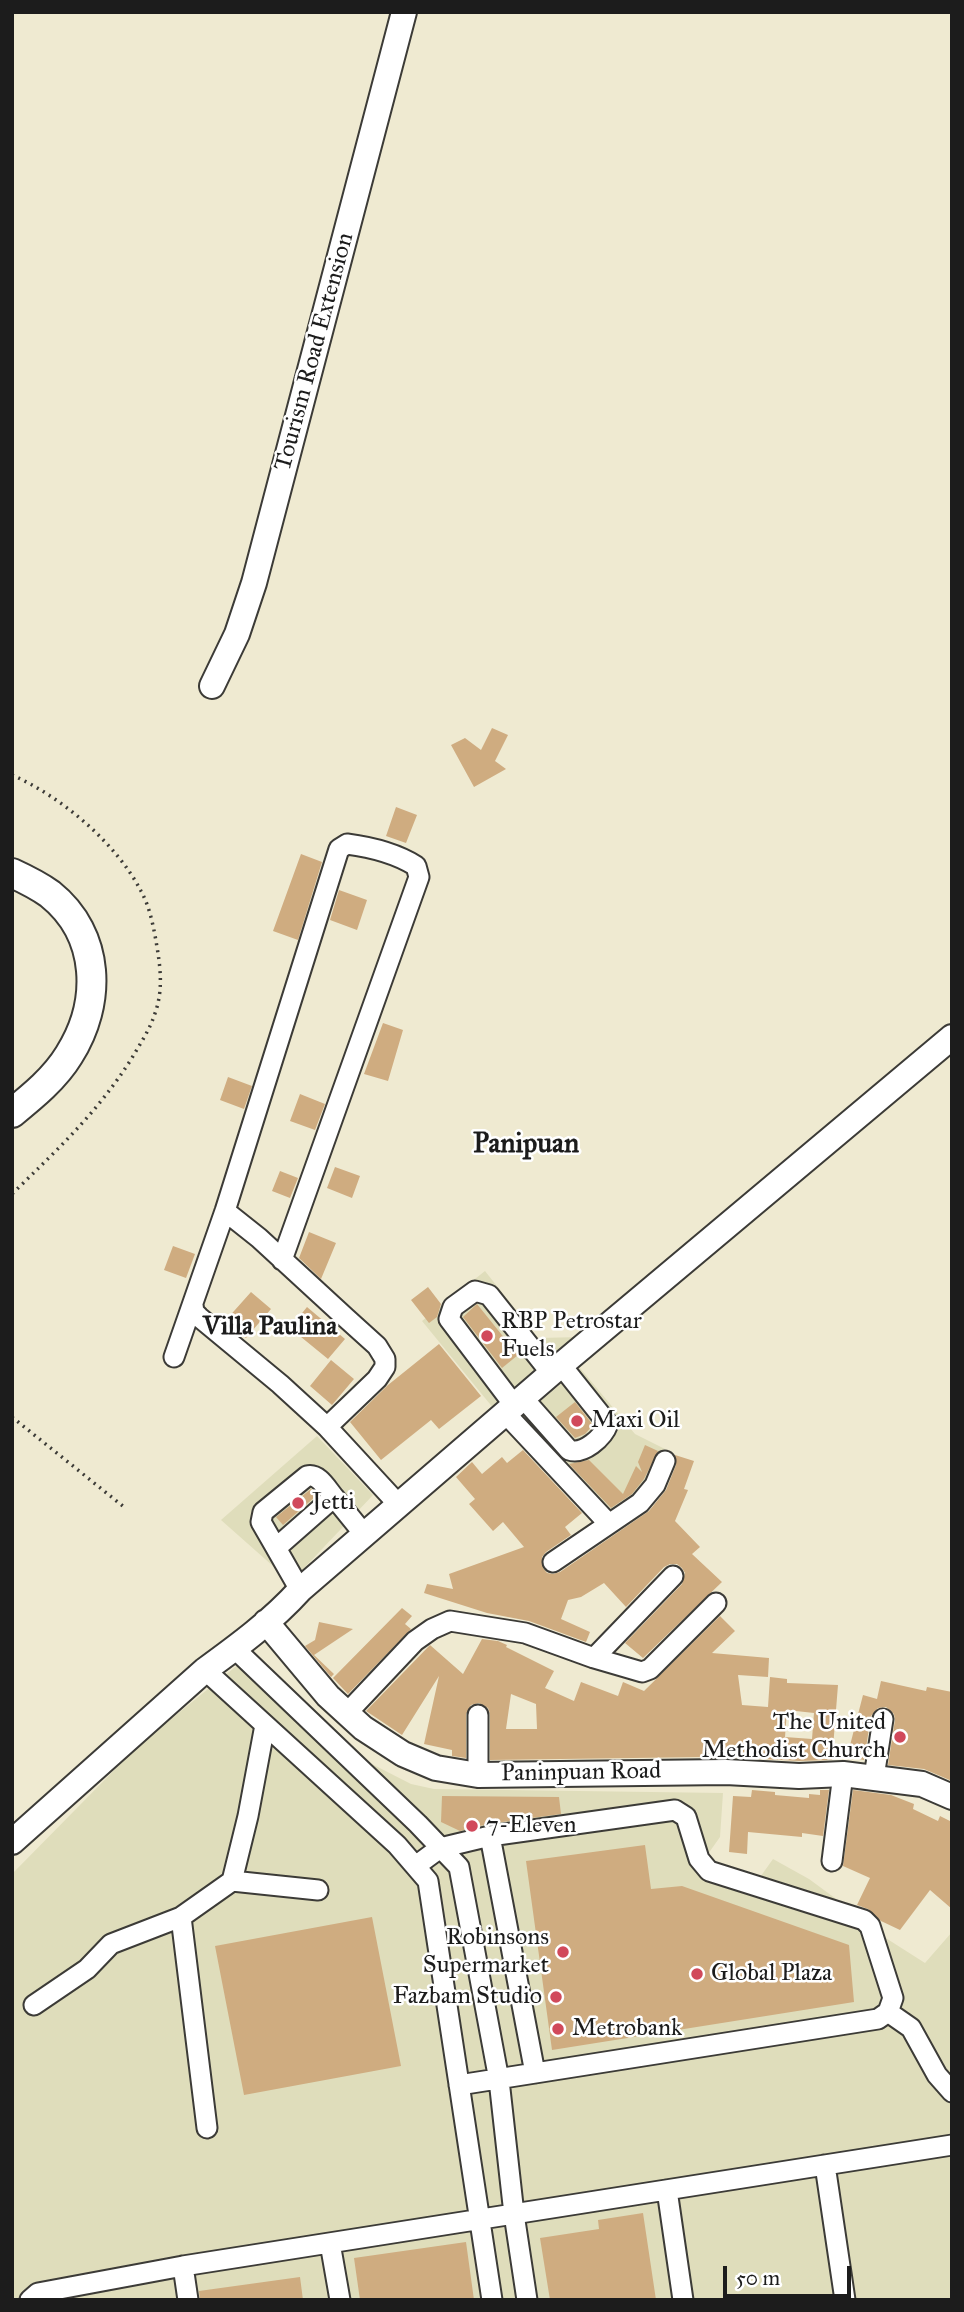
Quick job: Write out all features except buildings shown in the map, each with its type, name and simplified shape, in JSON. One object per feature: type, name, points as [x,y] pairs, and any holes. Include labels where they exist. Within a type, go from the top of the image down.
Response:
[{"type":"highway","points":[[12,873],[50,895],[79,929],[87,948],[93,990],[89,1012],[69,1056],[57,1071],[12,1113]]},
{"type":"highway","points":[[12,1096],[57,1071]]},
{"type":"main road","name":"Tourism Road Extension","points":[[212,686],[237,634],[254,583],[404,12]]},
{"type":"main road","points":[[12,1842],[205,1670],[285,1606],[398,1504],[952,1037]]},
{"type":"main road","name":"Paninpuan Road","points":[[266,1622],[328,1696],[363,1728],[403,1754],[436,1768],[478,1775],[726,1772],[799,1776],[843,1774],[922,1784],[952,1797]]},
{"type":"street","points":[[174,1357],[225,1211],[339,849],[347,844],[357,845],[406,860],[416,866],[419,877],[282,1260]]},
{"type":"street","points":[[225,1211],[259,1238],[377,1346],[385,1359],[385,1367],[377,1379],[327,1427]]},
{"type":"street","points":[[514,1405],[569,1450],[576,1452],[584,1450],[606,1431],[608,1424],[489,1295],[475,1291],[453,1307],[450,1319],[514,1405],[609,1524]]},
{"type":"street","points":[[193,1305],[198,1317],[280,1384],[327,1427],[398,1504]]},
{"type":"street","points":[[553,1562],[640,1503],[649,1494],[665,1461]]},
{"type":"street","points":[[300,1590],[261,1522],[263,1512],[312,1474],[364,1534]]},
{"type":"street","points":[[276,1548],[334,1497]]},
{"type":"street","points":[[594,1658],[673,1576]]},
{"type":"street","points":[[347,1713],[415,1641],[450,1621],[526,1633],[642,1672],[650,1669],[716,1603]]},
{"type":"street","points":[[234,1649],[418,1824],[459,1867],[499,2080],[527,2300]]},
{"type":"street","points":[[205,1670],[397,1844],[428,1881],[492,2300]]},
{"type":"street","points":[[478,1715],[478,1775]]},
{"type":"street","points":[[873,1777],[883,1719]]},
{"type":"street","points":[[34,2005],[87,1969],[111,1944],[181,1917],[232,1881],[248,1816],[265,1725]]},
{"type":"street","points":[[832,1861],[843,1774]]},
{"type":"street","points":[[417,1865],[440,1848],[490,1836],[675,1810],[686,1817],[699,1859],[709,1871],[864,1920],[870,1926],[893,1998],[888,2012],[878,2019],[459,2085]]},
{"type":"street","points":[[490,1836],[535,2073]]},
{"type":"street","points":[[232,1881],[318,1890]]},
{"type":"street","points":[[181,1917],[207,2128]]},
{"type":"street","points":[[888,2012],[911,2028],[937,2075],[952,2092]]},
{"type":"street","points":[[30,2300],[38,2293],[183,2266],[952,2145]]},
{"type":"street","points":[[825,2165],[845,2300]]},
{"type":"street","points":[[667,2190],[683,2300]]},
{"type":"street","points":[[330,2243],[340,2300]]},
{"type":"street","points":[[183,2266],[188,2300]]},
{"type":"path","points":[[12,1418],[124,1507]]},
{"type":"shaded area","points":[[485,1271],[538,1338],[582,1337],[494,1409],[422,1321]]},
{"type":"shaded area","points":[[580,1368],[635,1434],[665,1449],[650,1489],[612,1519],[519,1419]]},
{"type":"shaded area","points":[[317,1436],[373,1495],[291,1582],[221,1520]]},
{"type":"shaded area","points":[[250,1655],[362,1759],[411,1784],[434,1789],[723,1793],[720,1837],[703,1861],[758,1880],[773,1859],[809,1879],[881,1935],[925,1963],[952,1932],[952,2300],[14,2300],[12,1874],[139,1745]]},
{"type":"place","name":"RBP Petrostar Fuels","points":[[487,1336]]},
{"type":"place","name":"Maxi Oil","points":[[577,1421]]},
{"type":"place","name":"Jetti","points":[[298,1503]]},
{"type":"place","name":"The United Methodist Church","points":[[900,1737]]},
{"type":"place","name":"7-Eleven","points":[[472,1826]]},
{"type":"place","name":"Robinsons Supermarket","points":[[563,1952]]},
{"type":"place","name":"Global Plaza","points":[[697,1974]]},
{"type":"place","name":"Fazbam Studio","points":[[556,1997]]},
{"type":"place","name":"Metrobank","points":[[558,2029]]},
{"type":"district","name":"Panipuan","points":[[526,1145]]},
{"type":"district","name":"Villa Paulina","points":[[270,1328]]}]
